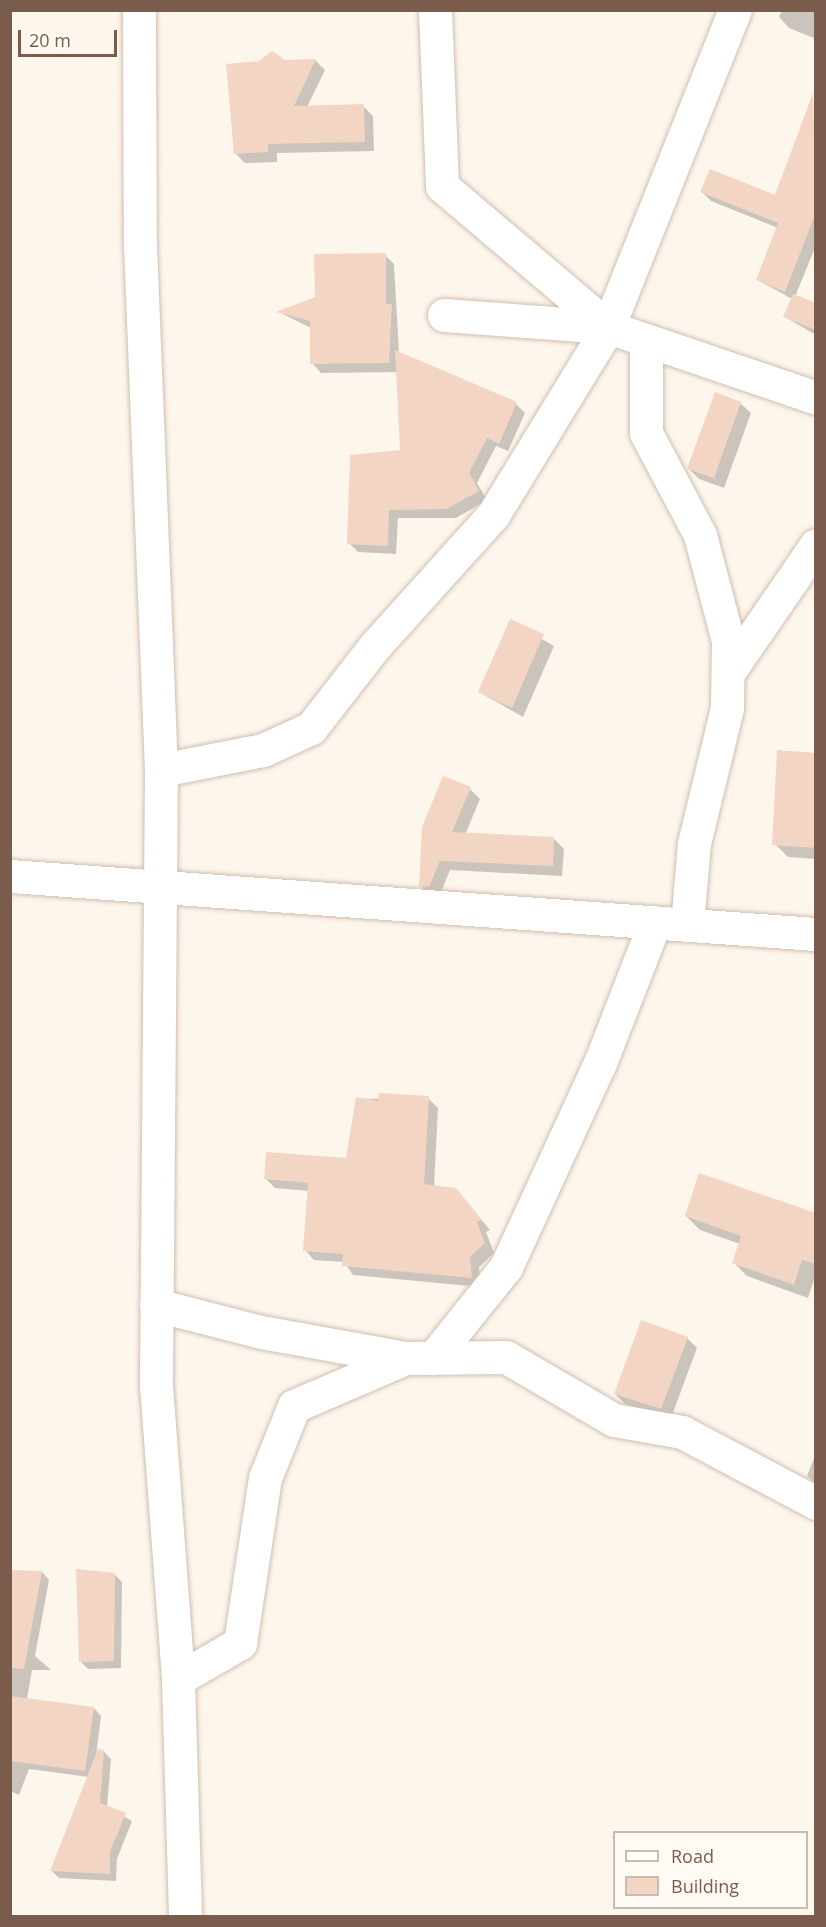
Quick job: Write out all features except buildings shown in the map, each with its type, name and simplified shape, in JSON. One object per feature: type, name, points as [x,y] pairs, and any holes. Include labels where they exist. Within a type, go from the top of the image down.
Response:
[{"type":"street","points":[[138,10],[140,245],[161,770],[156,1384],[178,1679],[185,1917]]},
{"type":"street","points":[[435,10],[442,186],[608,327]]},
{"type":"street","points":[[161,770],[263,750],[311,728],[374,646],[493,515],[608,327],[735,10]]},
{"type":"street","points":[[444,315],[608,327],[816,398]]},
{"type":"street","points":[[178,1679],[240,1643],[265,1478],[294,1406],[420,1358],[506,1267],[600,1063],[671,924],[694,843],[727,708],[728,641],[700,534],[646,433],[646,340]]},
{"type":"street","points":[[728,673],[816,544]]},
{"type":"street","points":[[10,876],[816,934]]},
{"type":"street","points":[[156,1305],[261,1332],[420,1358],[506,1357],[614,1420],[682,1432],[816,1503]]}]
